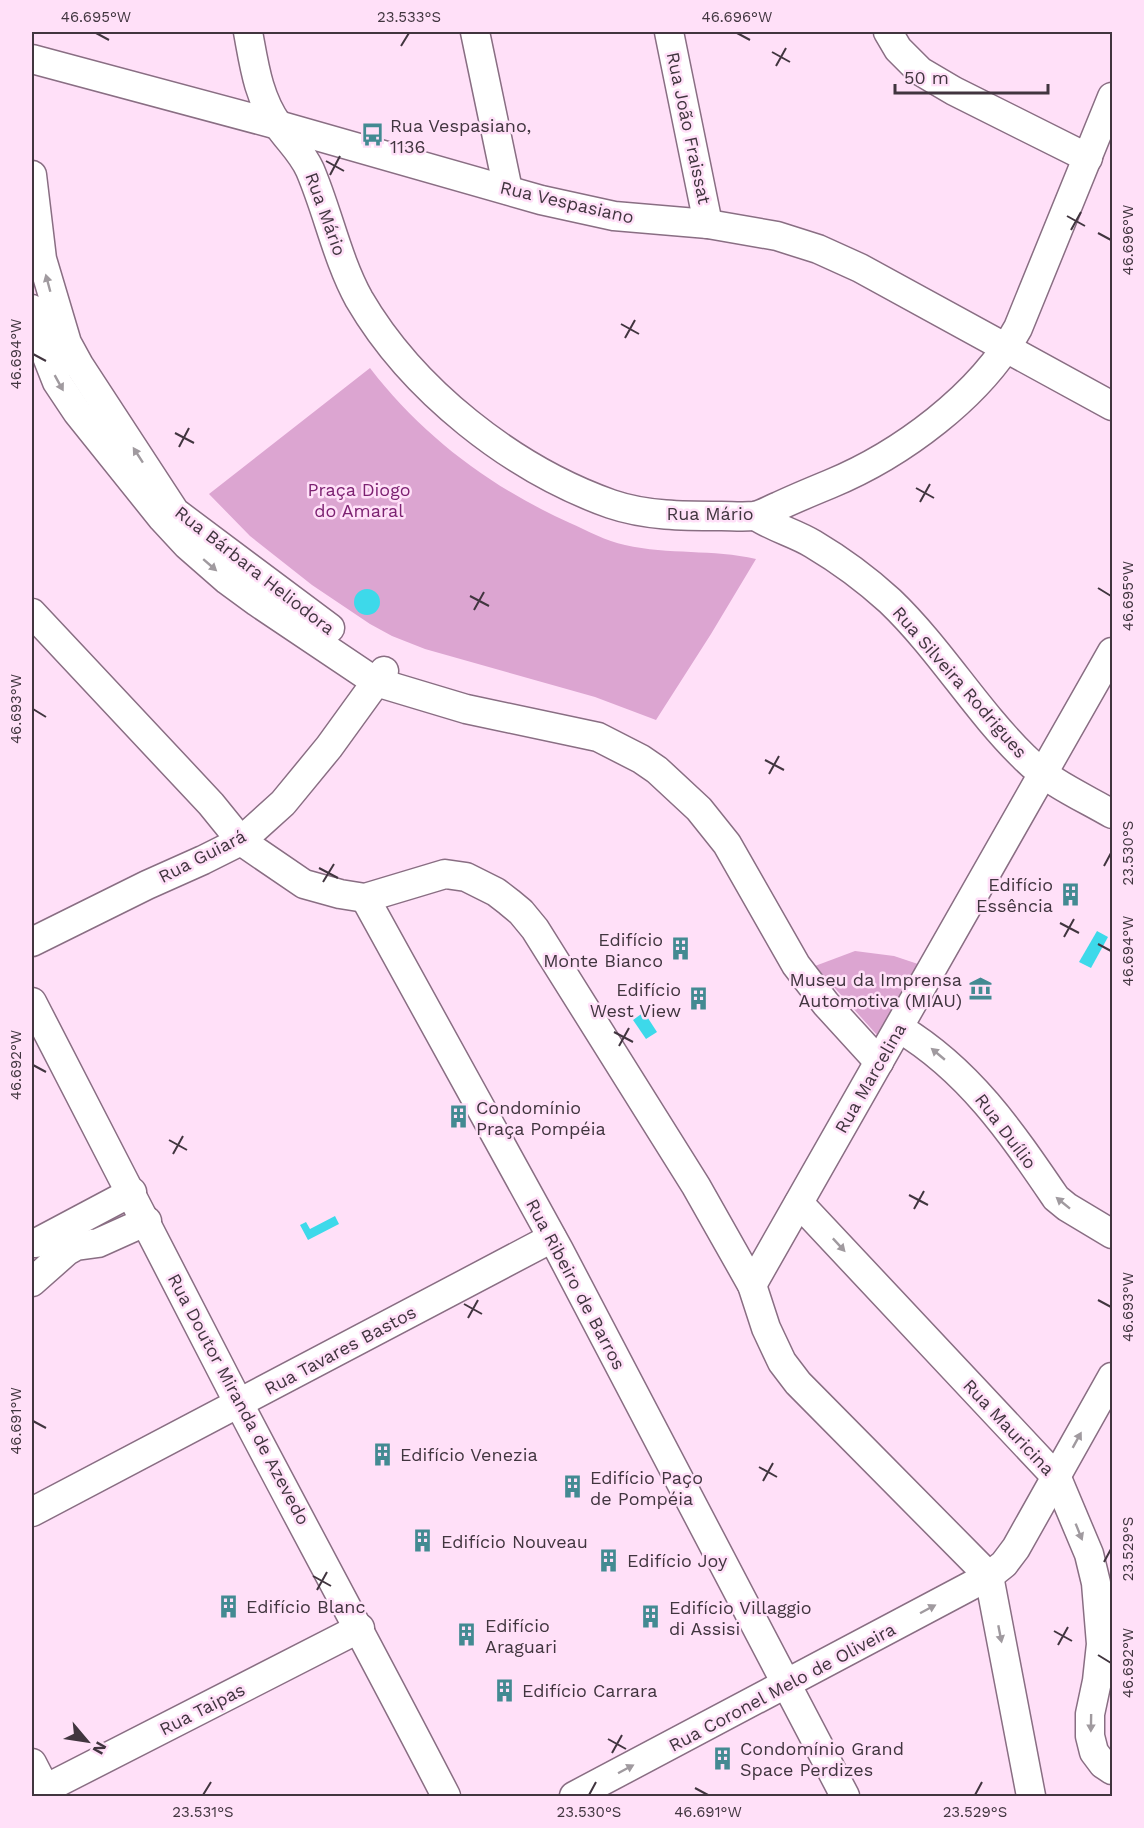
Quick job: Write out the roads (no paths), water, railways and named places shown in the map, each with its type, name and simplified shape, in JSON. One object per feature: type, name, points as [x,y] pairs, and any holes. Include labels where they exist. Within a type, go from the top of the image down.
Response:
[{"type":"street","name":"Rua Mário","points":[[248,32],[262,96],[278,125],[306,161],[318,187],[341,258],[358,296],[375,325],[407,365],[475,429],[548,475],[614,505],[673,516],[756,516],[856,474],[934,422],[974,386],[1007,348],[1018,328],[1113,97]]},
{"type":"street","points":[[475,32],[508,190]]},
{"type":"street","name":"Rua João Fraissat","points":[[669,32],[708,224]]},
{"type":"street","points":[[888,32],[898,49],[920,71],[954,91],[1088,158]]},
{"type":"street","name":"Rua Vespasiano","points":[[32,59],[278,125],[542,200],[614,216],[708,224],[777,236],[818,249],[860,268],[1113,406]]},
{"type":"street","name":"Rua Bárbara Heliodora","points":[[32,175],[42,259],[67,343],[175,512],[370,658],[386,680]]},
{"type":"street","name":"Rua Bárbara Heliodora","points":[[32,309],[40,339],[57,382],[77,412],[162,518],[187,545],[227,580],[257,602],[386,680],[466,709],[598,737],[657,770],[699,808],[727,844],[796,965],[826,1004],[879,1062]]},
{"type":"street","name":"Rua Silveira Rodrigues","points":[[756,516],[770,525],[812,543],[859,575],[890,601],[926,639],[1025,759],[1044,774],[1113,814]]},
{"type":"street","points":[[32,613],[211,804],[241,841],[304,884],[365,898],[444,874],[466,877],[480,883],[496,892],[521,912],[535,929],[690,1176],[752,1285],[766,1328],[783,1362],[798,1383],[989,1576],[1031,1797]]},
{"type":"street","name":"Rua Marcelina","points":[[752,1285],[1113,652]]},
{"type":"street","name":"Rua Guiará","points":[[32,942],[241,841],[283,803],[386,680]]},
{"type":"street","name":"Rua Ribeiro de Barros","points":[[365,898],[552,1238],[845,1797]]},
{"type":"street","name":"Rua Doutor Miranda de Azevedo","points":[[32,1002],[446,1797]]},
{"type":"street","name":"Rua Duílio","points":[[898,1028],[930,1047],[977,1092],[1006,1127],[1056,1198],[1113,1234]]},
{"type":"street","points":[[32,1242],[36,1243],[132,1192]]},
{"type":"street","name":"Rua Mauricina","points":[[799,1203],[1057,1478],[1089,1554],[1096,1583],[1101,1644],[1090,1714],[1090,1736],[1094,1752],[1104,1764],[1113,1770]]},
{"type":"street","points":[[32,1282],[67,1251],[76,1246],[98,1243],[147,1221]]},
{"type":"street","name":"Rua Tavares Bastos","points":[[32,1512],[552,1238]]},
{"type":"street","name":"Rua Coronel Melo de Oliveira","points":[[574,1797],[989,1576],[1004,1564],[1016,1548],[1113,1377]]},
{"type":"street","name":"Rua Taipas","points":[[47,1793],[360,1628]]},
{"type":"street","points":[[32,1763],[47,1793]]},
{"type":"water","points":[[367,589],[376,593],[380,602],[376,611],[367,615],[358,611],[354,602],[358,593]]},
{"type":"water","points":[[1097,931],[1108,937],[1091,968],[1079,962]]},
{"type":"water","points":[[644,1012],[657,1032],[646,1039],[633,1020]]},
{"type":"water","points":[[335,1216],[339,1224],[308,1240],[300,1225],[306,1222],[310,1229]]},
{"type":"place","name":"Rua Vespasiano, 1136","points":[[372,135]]},
{"type":"place","name":"Edifício Essência","points":[[1071,894]]},
{"type":"place","name":"Edifício Monte Bianco","points":[[681,949]]},
{"type":"place","name":"Museu da Imprensa Automotiva (MIAU)","points":[[980,989]]},
{"type":"place","name":"Edifício West View","points":[[699,999]]},
{"type":"place","name":"Condomínio Praça Pompéia","points":[[458,1117]]},
{"type":"place","name":"Edifício Venezia","points":[[382,1454]]},
{"type":"place","name":"Edifício Paço de Pompéia","points":[[572,1487]]},
{"type":"place","name":"Edifício Nouveau","points":[[423,1541]]},
{"type":"place","name":"Edifício Joy","points":[[609,1560]]},
{"type":"place","name":"Edifício Blanc","points":[[228,1606]]},
{"type":"place","name":"Edifício Villaggio di Assisi","points":[[651,1617]]},
{"type":"place","name":"Edifício Araguari","points":[[467,1635]]},
{"type":"place","name":"Edifício Carrara","points":[[504,1690]]},
{"type":"place","name":"Condomínio Grand Space Perdizes","points":[[722,1758]]},
{"type":"park label","name":"Praça Diogo do Amaral","points":[[359,499]]}]
